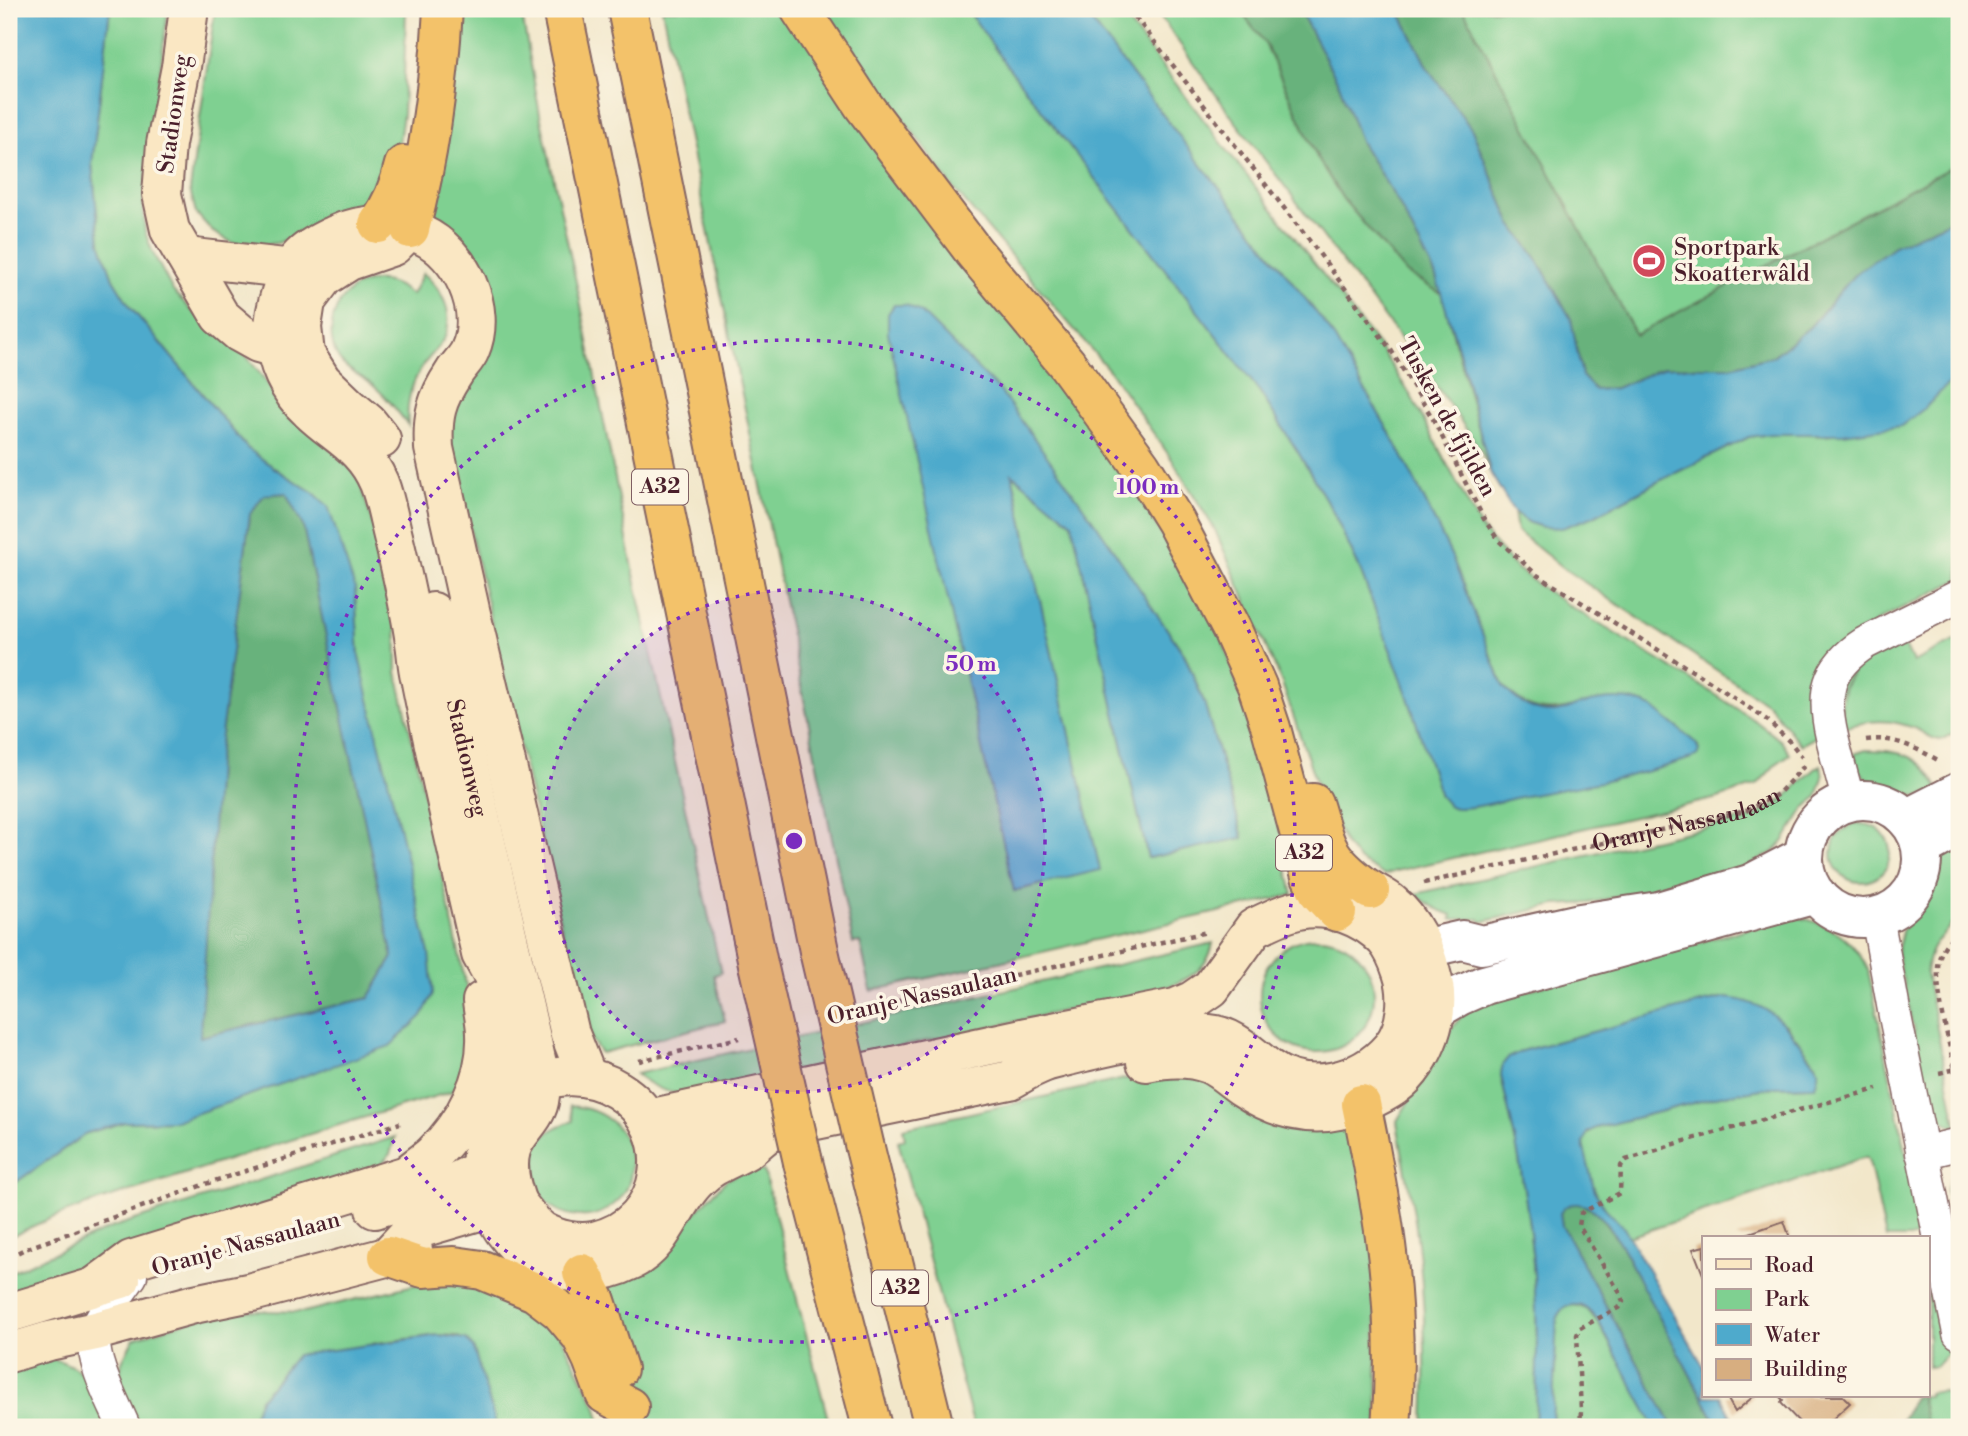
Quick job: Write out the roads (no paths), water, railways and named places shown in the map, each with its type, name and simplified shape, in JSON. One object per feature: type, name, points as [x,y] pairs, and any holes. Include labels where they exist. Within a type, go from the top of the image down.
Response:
[{"type":"highway","points":[[394,227],[420,190],[435,100],[443,9]]},
{"type":"highway","name":"A32","points":[[562,9],[758,964],[803,1162],[872,1427]]},
{"type":"highway","name":"A32","points":[[627,9],[819,951],[934,1427]]},
{"type":"highway","name":"A32","points":[[800,9],[863,105],[1003,289],[1067,365],[1153,485],[1175,521],[1232,630],[1257,686],[1288,787],[1311,876],[1319,893],[1337,912]]},
{"type":"highway","name":"A32","points":[[1288,787],[1314,803],[1327,847],[1339,863],[1370,890]]},
{"type":"highway","points":[[1366,1091],[1382,1111],[1395,1166],[1402,1221],[1386,1243],[1395,1340],[1391,1427]]},
{"type":"highway","points":[[388,1256],[423,1268],[454,1266],[482,1270],[535,1292],[560,1311],[580,1336],[593,1359],[606,1394],[632,1417]]},
{"type":"highway","points":[[583,1273],[605,1327],[632,1417]]},
{"type":"main road","name":"Stadionweg","points":[[189,9],[166,144],[162,194],[170,230],[220,316],[240,333],[258,343],[276,348]]},
{"type":"main road","points":[[362,226],[394,227],[393,246],[349,261],[324,277],[306,300],[302,327],[305,354],[322,381],[368,423],[375,450],[343,436],[309,410],[292,391],[281,367],[274,334],[275,310],[285,283],[300,257],[317,244],[362,226]]},
{"type":"main road","name":"Stadionweg","points":[[394,227],[429,238],[445,251],[461,271],[472,295],[476,324],[470,351],[437,401],[433,427],[434,447],[570,1034],[587,1077]]},
{"type":"main road","points":[[186,257],[293,269]]},
{"type":"main road","name":"Stadionweg","points":[[375,450],[379,482],[403,577],[419,674],[481,954],[497,983],[513,1056],[528,1088]]},
{"type":"main road","name":"Stadionweg","points":[[375,450],[399,465],[409,496],[485,844],[528,1088]]},
{"type":"main road","points":[[660,1165],[684,1148],[727,1129],[773,1129],[1010,1080],[1043,1063],[1137,1039],[1208,1033],[1226,1073],[1244,1088],[1287,1108],[1312,1113],[1331,1113],[1366,1091],[1405,1078],[1422,1054],[1435,1020],[1434,984],[1418,963],[1409,923],[1391,903],[1370,890]]},
{"type":"main road","points":[[648,1119],[1027,1037],[1176,1008],[1203,993],[1218,980],[1254,928],[1300,910],[1320,908],[1355,918],[1385,939],[1394,951],[1418,963]]},
{"type":"main road","points":[[114,1280],[131,1259],[407,1175],[433,1154],[458,1124],[475,1094],[483,1064],[486,1035],[480,992],[481,954]]},
{"type":"main road","points":[[1366,1091],[1385,1055],[1398,1040],[1405,1020],[1406,997],[1418,963]]},
{"type":"main road","points":[[503,1213],[530,1220],[542,1231],[561,1240],[585,1242],[606,1238],[626,1228],[640,1215],[651,1199],[660,1165],[654,1132],[648,1119],[628,1096],[609,1084],[587,1077],[565,1076],[528,1088],[505,1104],[492,1122],[483,1143],[483,1187],[503,1213],[514,1245],[530,1258],[548,1267],[583,1273],[612,1269],[635,1259],[653,1244],[694,1182],[709,1168],[748,1149],[773,1129]]},
{"type":"main road","points":[[503,1213],[512,1186],[509,1170],[511,1149],[539,1106],[528,1088]]},
{"type":"main road","name":"Oranje Nassaulaan","points":[[9,1313],[114,1280],[432,1193],[481,1170]]},
{"type":"main road","name":"Oranje Nassaulaan","points":[[9,1353],[388,1256],[503,1213]]},
{"type":"street","points":[[1849,802],[1826,702],[1828,688],[1837,667],[1853,650],[1865,643],[1959,596]]},
{"type":"street","points":[[1914,834],[1950,777]]},
{"type":"street","points":[[1867,800],[1884,803],[1900,813],[1914,834],[1923,861],[1919,880],[1909,896],[1895,909],[1877,916],[1861,918],[1846,915],[1831,908],[1810,885],[1804,856],[1809,835],[1818,820],[1832,808],[1867,800]]},
{"type":"street","points":[[1914,834],[1959,827]]},
{"type":"street","points":[[1418,963],[1467,959],[1482,945],[1580,923],[1658,911],[1717,895],[1750,884],[1804,856]]},
{"type":"street","points":[[1435,1010],[1484,985],[1816,894]]},
{"type":"street","points":[[1877,916],[1959,1333]]},
{"type":"street","points":[[1923,1153],[1959,1144]]},
{"type":"street","points":[[114,1280],[96,1331],[95,1344],[100,1372],[124,1427]]},
{"type":"water","points":[[9,9],[110,9],[92,164],[100,242],[113,279],[131,308],[247,448],[314,493],[328,506],[355,589],[359,657],[429,953],[433,994],[422,1016],[390,1046],[175,1121],[125,1122],[87,1133],[9,1187]],"holes":[[[286,493],[303,526],[393,957],[369,998],[200,1037],[217,765],[250,514],[264,495]]]},
{"type":"water","points":[[967,9],[1082,9],[1329,329],[1394,440],[1419,489],[1452,557],[1503,686],[1526,705],[1547,712],[1608,699],[1644,703],[1696,743],[1699,750],[1697,756],[1632,775],[1480,806],[1454,808],[1445,802],[1440,796],[1407,694],[1359,567],[1332,510],[1298,452],[1260,392],[1006,64]]},
{"type":"water","points":[[1299,9],[1398,9],[1427,67],[1472,130],[1511,223],[1537,259],[1571,319],[1582,376],[1595,390],[1616,388],[1665,367],[1731,367],[1773,356],[1810,327],[1855,274],[1894,246],[1959,217],[1959,361],[1950,382],[1925,408],[1901,426],[1843,434],[1771,434],[1749,437],[1592,517],[1562,528],[1530,523],[1514,512],[1491,474],[1459,351],[1435,274],[1398,202],[1360,141],[1339,84]]},
{"type":"water","points":[[894,305],[906,305],[922,313],[1000,391],[1098,527],[1185,656],[1204,702],[1243,838],[1148,858],[1072,523],[1012,474],[1100,870],[1014,891],[888,333],[888,314]]},
{"type":"water","points":[[1727,998],[1741,1000],[1773,1015],[1782,1022],[1816,1064],[1818,1075],[1815,1086],[1774,1087],[1724,1095],[1596,1128],[1587,1133],[1583,1144],[1595,1192],[1605,1208],[1624,1228],[1702,1364],[1702,1397],[1619,1241],[1597,1213],[1588,1207],[1572,1204],[1560,1213],[1562,1226],[1673,1427],[1655,1427],[1599,1324],[1588,1310],[1574,1305],[1562,1310],[1557,1318],[1552,1427],[1535,1427],[1537,1328],[1533,1263],[1520,1165],[1501,1075],[1503,1064],[1508,1058],[1525,1050]]},
{"type":"water","points":[[439,1335],[466,1339],[473,1347],[497,1427],[249,1427],[260,1399],[297,1355]]},
{"type":"water","points":[[1703,1398],[1721,1398],[1737,1427],[1718,1427]]},
{"type":"place","name":"Sportpark Skoatterwâld","points":[[1649,261]]}]
